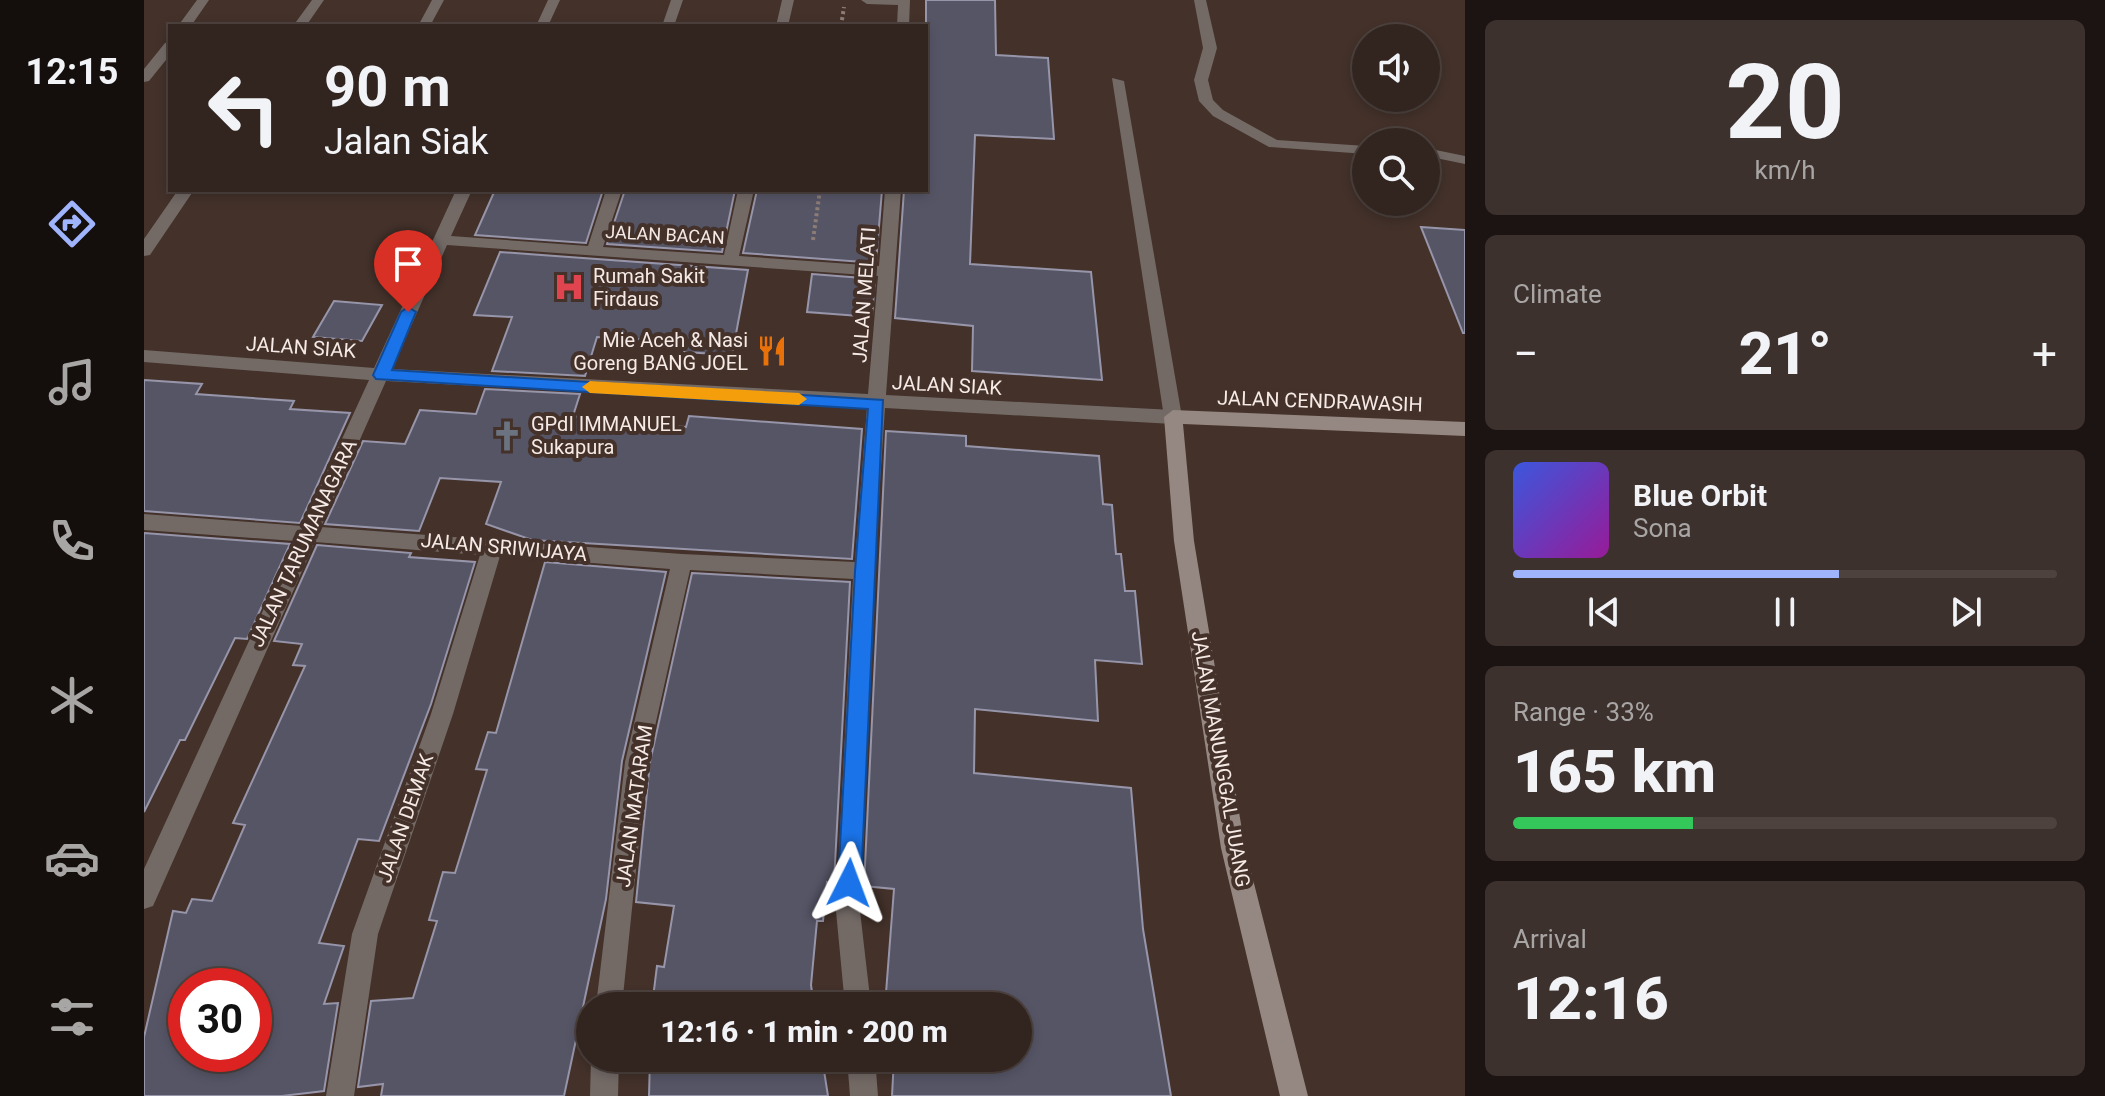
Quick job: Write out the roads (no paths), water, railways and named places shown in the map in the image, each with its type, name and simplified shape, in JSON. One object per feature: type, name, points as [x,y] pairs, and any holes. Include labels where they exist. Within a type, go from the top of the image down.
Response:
[{"type":"street","points":[[185,24],[203,0]]},
{"type":"street","points":[[300,24],[318,0]]},
{"type":"street","points":[[425,24],[438,0]]},
{"type":"street","points":[[543,24],[554,0]]},
{"type":"street","points":[[669,24],[677,0]]},
{"type":"street","points":[[782,24],[788,0]]},
{"type":"street","points":[[867,0],[904,0],[903,24]]},
{"type":"street","points":[[1200,0],[1210,48],[1201,80],[1206,101],[1218,113],[1274,144],[1352,149]]},
{"type":"street","points":[[144,78],[168,48]]},
{"type":"street","points":[[1117,81],[1173,417]]},
{"type":"street","points":[[1440,152],[1465,160]]},
{"type":"street","points":[[144,251],[152,226],[184,192]]},
{"type":"street","name":"JALAN TARUMANAGARA","points":[[144,897],[463,192]]},
{"type":"street","points":[[594,251],[613,192]]},
{"type":"street","points":[[731,258],[746,192]]},
{"type":"street","name":"JALAN MELATI","points":[[857,992],[848,911],[864,571],[893,192]]},
{"type":"street","name":"JALAN BACAN","points":[[439,240],[731,258],[889,272]]},
{"type":"street","name":"JALAN SIAK","points":[[144,356],[381,375],[877,404],[1173,417]]},
{"type":"street","name":"JALAN CENDRAWASIH","points":[[1173,417],[1465,429]]},
{"type":"street","name":"JALAN MANUNGGAL JUANG","points":[[1173,417],[1184,541],[1233,848],[1294,1096]]},
{"type":"street","name":"JALAN SRIWIJAYA","points":[[144,522],[682,562],[864,571]]},
{"type":"street","name":"JALAN DEMAK","points":[[340,1096],[365,934],[442,714],[493,546]]},
{"type":"street","name":"JALAN MATARAM","points":[[611,992],[636,762],[682,562]]},
{"type":"street","points":[[604,1096],[605,1072]]},
{"type":"street","points":[[862,1072],[864,1096]]},
{"type":"place","name":"Rumah Sakit Firdaus","points":[[569,287]]},
{"type":"place","name":"Mie Aceh & Nasi Goreng BANG JOEL","points":[[772,351]]},
{"type":"place","name":"GPdI IMMANUEL Sukapura","points":[[507,436]]}]
